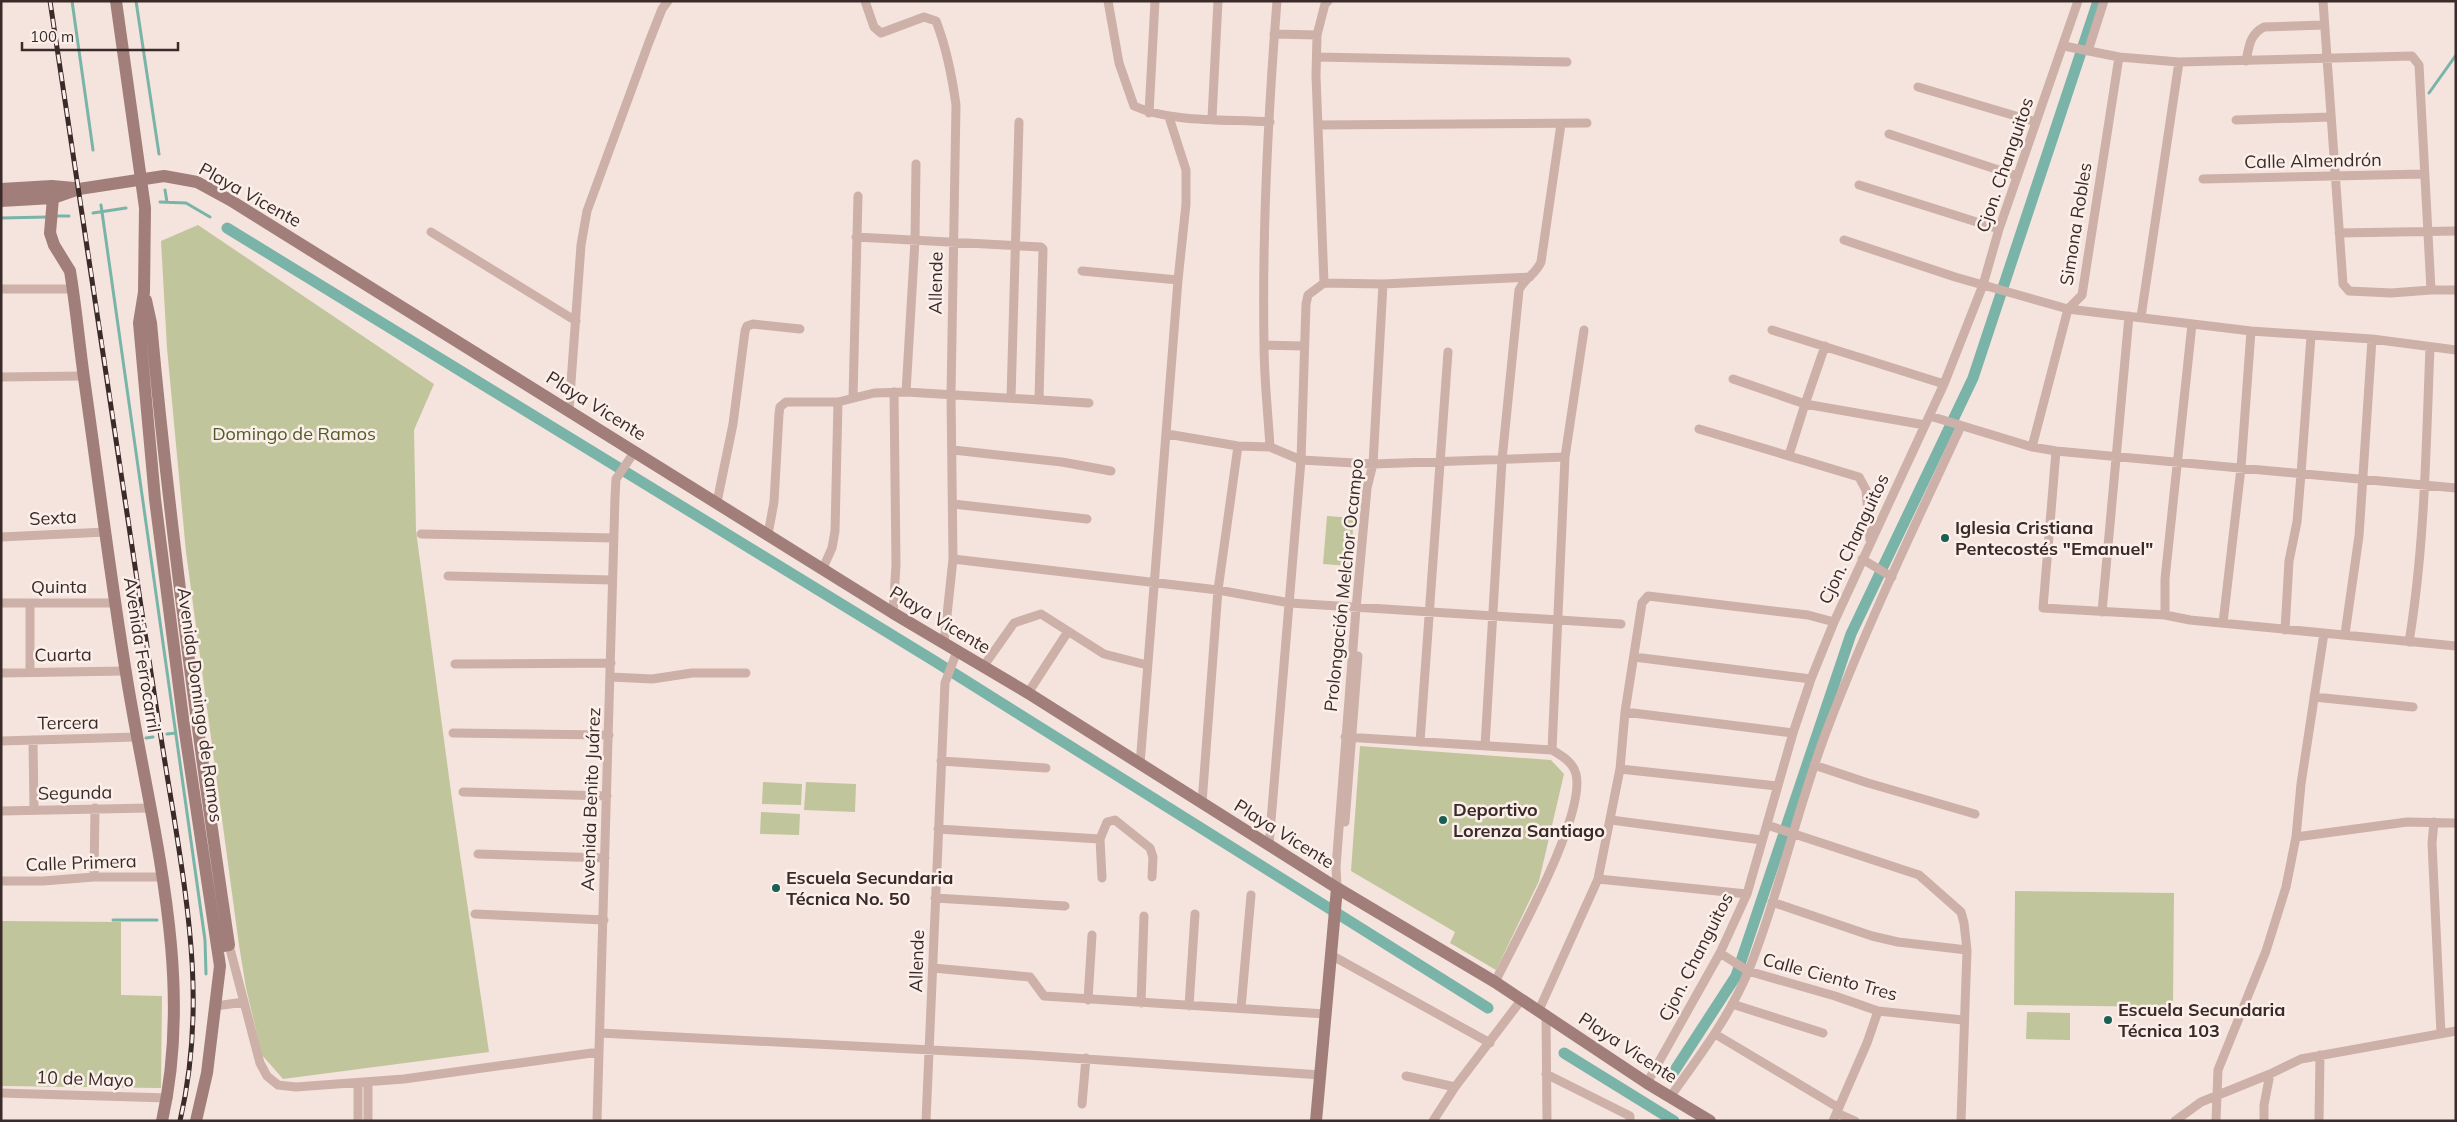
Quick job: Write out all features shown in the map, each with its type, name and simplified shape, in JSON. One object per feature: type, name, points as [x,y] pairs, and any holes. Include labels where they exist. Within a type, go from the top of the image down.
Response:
[{"type":"street","name":"Avenida Domingo de Ramos","points":[[116,1],[146,217],[144,292],[150,322],[155,436],[190,726],[223,946],[207,1073],[196,1121]]},
{"type":"street","points":[[569,410],[581,245],[587,211],[662,8],[668,1]]},
{"type":"street","name":"Allende","points":[[865,1],[874,27],[881,33],[924,17],[936,21],[946,46],[956,105],[951,394],[953,559],[944,643]]},
{"type":"street","points":[[1108,1],[1119,63],[1134,106],[1149,113],[1169,117],[1270,122]]},
{"type":"street","points":[[1149,113],[1155,1]]},
{"type":"street","points":[[1212,118],[1218,1]]},
{"type":"street","points":[[1270,447],[1264,345],[1270,122],[1277,1]]},
{"type":"street","points":[[1324,283],[1316,57],[1317,35],[1324,4],[1328,1]]},
{"type":"street","name":"Cjon. Changuitos","points":[[1647,1083],[1723,956],[1747,894],[1762,840],[1771,827],[1777,786],[1811,679],[1862,559],[1925,425],[1934,417],[1944,384],[1983,285],[1999,229],[2036,122],[2068,47],[2078,1]]},
{"type":"street","points":[[2085,51],[2104,1]]},
{"type":"street","points":[[2323,1],[2343,284],[2349,291],[2391,293],[2456,290]]},
{"type":"street","points":[[2246,60],[2251,40],[2256,31],[2264,27],[2324,25]]},
{"type":"street","points":[[1274,34],[1317,35]]},
{"type":"street","points":[[2068,47],[2119,57],[2179,62],[2412,56],[2419,65],[2431,290]]},
{"type":"street","points":[[1316,57],[1567,62]]},
{"type":"street","name":"Simona Robles","points":[[2032,447],[2068,309],[2082,295],[2119,57]]},
{"type":"street","points":[[2141,317],[2179,62]]},
{"type":"street","points":[[1918,87],[2036,122]]},
{"type":"street","points":[[1140,765],[1178,280],[1186,204],[1186,170],[1169,117]]},
{"type":"street","points":[[2236,120],[2330,117]]},
{"type":"street","points":[[1010,398],[1019,122]]},
{"type":"street","points":[[1318,125],[1587,123]]},
{"type":"street","points":[[1485,746],[1502,460],[1519,290],[1537,271],[1541,262],[1561,124]]},
{"type":"street","points":[[1889,134],[2017,176]]},
{"type":"street","points":[[906,392],[915,240],[916,164]]},
{"type":"street","name":"Calle Almendrón","points":[[2203,179],[2335,178],[2424,174]]},
{"type":"street","name":"Playa Vicente","points":[[79,189],[164,176],[186,178],[222,195],[893,613],[1028,693],[1336,888],[1495,982],[1647,1083],[1710,1121]]},
{"type":"street","points":[[1859,185],[1999,229]]},
{"type":"street","points":[[1,189],[52,186],[79,189]]},
{"type":"street","points":[[1,201],[53,198],[79,189]]},
{"type":"street","points":[[853,398],[858,196]]},
{"type":"street","name":"Avenida Ferrocarril","points":[[53,198],[50,233],[54,245],[70,271],[125,671],[150,808],[174,965],[175,1020],[168,1098],[162,1121]]},
{"type":"street","points":[[2339,233],[2456,231]]},
{"type":"street","points":[[431,232],[576,321]]},
{"type":"street","points":[[856,237],[1043,249],[1039,399]]},
{"type":"street","points":[[1844,240],[1983,285],[2068,309],[2251,331],[2372,339],[2456,350]]},
{"type":"street","points":[[1082,271],[1178,280]]},
{"type":"street","points":[[1269,845],[1301,460],[1304,346],[1308,295],[1324,283],[1384,284],[1530,278]]},
{"type":"street","name":"Prolongación Melchor Ocampo","points":[[1336,888],[1336,867],[1349,737],[1367,488],[1372,464],[1384,284]]},
{"type":"street","points":[[1,289],[73,289]]},
{"type":"street","points":[[2102,612],[2129,316]]},
{"type":"street","points":[[717,502],[734,424],[747,326],[753,324],[800,329]]},
{"type":"street","points":[[2165,615],[2165,579],[2192,324]]},
{"type":"street","points":[[1552,750],[1560,620],[1565,458],[1584,330]]},
{"type":"street","points":[[1772,330],[1944,384]]},
{"type":"street","points":[[2223,624],[2240,468],[2251,331]]},
{"type":"street","points":[[2285,630],[2290,562],[2297,522],[2311,336]]},
{"type":"street","points":[[2344,634],[2359,536],[2372,339]]},
{"type":"street","points":[[1264,345],[1304,346]]},
{"type":"street","points":[[1789,455],[1825,346]]},
{"type":"street","points":[[2409,642],[2414,607],[2424,485],[2430,347]]},
{"type":"street","points":[[1420,742],[1428,613],[1442,462],[1448,352]]},
{"type":"street","points":[[1,377],[84,376]]},
{"type":"street","points":[[1733,379],[1805,404],[1925,425]]},
{"type":"street","points":[[893,613],[896,565],[894,392]]},
{"type":"street","points":[[768,534],[774,502],[780,407],[786,402],[838,402],[853,398],[906,392],[1089,402]]},
{"type":"street","points":[[823,568],[832,548],[835,531],[838,402]]},
{"type":"street","points":[[1934,417],[2032,447],[2056,451],[2456,488]]},
{"type":"street","points":[[1670,1097],[1715,1034],[1732,1004],[1772,902],[1790,835],[1814,765],[1851,669],[1959,425]]},
{"type":"street","points":[[1699,429],[1859,477],[1866,490],[1870,543]]},
{"type":"street","points":[[1167,434],[1238,446],[1270,447],[1301,460],[1372,464],[1565,458]]},
{"type":"street","points":[[1202,803],[1218,590],[1238,446]]},
{"type":"street","points":[[953,450],[1062,462],[1111,470]]},
{"type":"street","name":"Avenida Benito Juárez","points":[[597,1121],[616,479],[635,451]]},
{"type":"street","points":[[2056,451],[2043,608],[2165,615],[2223,624],[2456,646]]},
{"type":"street","points":[[953,504],[1087,519]]},
{"type":"street","name":"Sexta","points":[[1,537],[106,532]]},
{"type":"street","points":[[421,534],[613,538]]},
{"type":"street","points":[[953,559],[1218,590],[1290,603],[1359,609],[1621,624]]},
{"type":"street","points":[[1862,559],[1892,577]]},
{"type":"street","points":[[448,576],[612,580]]},
{"type":"street","points":[[1547,1121],[1542,1012],[1598,879],[1620,769],[1625,712],[1642,603],[1648,596],[1808,615],[1834,622]]},
{"type":"street","points":[[30,603],[30,672]]},
{"type":"street","name":"Quinta","points":[[1,604],[116,603]]},
{"type":"street","points":[[983,667],[1014,623],[1041,614],[1051,619],[1067,633],[1104,654],[1147,665]]},
{"type":"street","points":[[1028,693],[1067,633]]},
{"type":"street","points":[[2216,1121],[2218,1070],[2266,951],[2286,887],[2296,837],[2301,784],[2324,633]]},
{"type":"street","name":"Allende","points":[[926,1121],[945,683],[957,651]]},
{"type":"street","points":[[1634,657],[1811,679]]},
{"type":"street","points":[[455,664],[611,663]]},
{"type":"street","name":"Cuarta","points":[[1,672],[125,671]]},
{"type":"street","points":[[611,677],[652,679],[692,674],[746,673]]},
{"type":"street","points":[[2314,698],[2413,707]]},
{"type":"street","points":[[1625,712],[1793,733]]},
{"type":"street","points":[[453,733],[609,735]]},
{"type":"street","name":"Tercera","points":[[1,741],[136,737]]},
{"type":"street","points":[[1349,737],[1552,750],[1572,765],[1576,773],[1577,784],[1574,803],[1561,842],[1545,883],[1495,982]]},
{"type":"street","points":[[33,740],[34,810]]},
{"type":"street","points":[[941,760],[1046,768]]},
{"type":"street","points":[[1814,765],[1975,814]]},
{"type":"street","points":[[1620,769],[1777,786]]},
{"type":"street","points":[[463,792],[607,796]]},
{"type":"street","points":[[94,876],[95,808]]},
{"type":"street","name":"Segunda","points":[[1,811],[150,808]]},
{"type":"street","points":[[1102,878],[1100,839],[1107,822],[1115,820],[1150,848],[1153,857],[1152,877]]},
{"type":"street","points":[[1611,820],[1762,840]]},
{"type":"street","points":[[2296,837],[2407,822],[2456,823]]},
{"type":"street","points":[[2434,822],[2432,843],[2441,1034]]},
{"type":"street","points":[[1771,827],[1790,835],[1919,875],[1961,912],[1964,923],[1966,950],[1961,1121]]},
{"type":"street","points":[[938,830],[1100,839]]},
{"type":"street","points":[[478,854],[605,858]]},
{"type":"street","name":"Calle Primera","points":[[1,881],[43,881],[94,876],[161,877]]},
{"type":"street","points":[[1598,879],[1747,894]]},
{"type":"street","points":[[1316,1121],[1336,888]]},
{"type":"street","points":[[1241,1008],[1251,896]]},
{"type":"street","points":[[935,898],[1066,906]]},
{"type":"street","points":[[1772,902],[1889,940],[1966,950]]},
{"type":"street","points":[[475,914],[604,920]]},
{"type":"street","points":[[1189,1006],[1195,914]]},
{"type":"street","points":[[1142,1003],[1144,916]]},
{"type":"street","points":[[1088,1000],[1092,935]]},
{"type":"street","points":[[223,946],[244,1002],[260,1063],[267,1076],[278,1085],[296,1087],[368,1083],[600,1052]]},
{"type":"street","points":[[1331,955],[1490,1043]]},
{"type":"street","name":"Calle Ciento Tres","points":[[1723,956],[1746,970],[1835,996],[1878,1011],[1963,1020]]},
{"type":"street","points":[[933,968],[1030,977],[1044,996],[1326,1014]]},
{"type":"street","points":[[1433,1121],[1455,1087],[1522,999]]},
{"type":"street","points":[[216,1006],[244,1002]]},
{"type":"street","points":[[1732,1004],[1823,1033]]},
{"type":"street","points":[[1836,1114],[1867,1043],[1878,1011]]},
{"type":"street","points":[[2176,1121],[2201,1102],[2217,1094],[2270,1074],[2301,1059],[2456,1031]]},
{"type":"street","points":[[600,1033],[1086,1058],[1321,1074]]},
{"type":"street","points":[[1715,1034],[1836,1114],[1855,1121]]},
{"type":"street","points":[[2319,1121],[2320,1055]]},
{"type":"street","points":[[1082,1104],[1086,1058]]},
{"type":"street","points":[[1546,1074],[1630,1118]]},
{"type":"street","points":[[2264,1121],[2264,1105],[2270,1074]]},
{"type":"street","points":[[1406,1076],[1455,1087]]},
{"type":"street","points":[[358,1083],[358,1121]]},
{"type":"street","points":[[368,1083],[368,1121]]},
{"type":"street","name":"10 de Mayo","points":[[1,1093],[168,1098]]},
{"type":"green space","name":"Domingo de Ramos","points":[[198,225],[434,384],[414,430],[416,531],[453,807],[489,1052],[283,1079],[262,1055],[246,988],[239,945],[186,552],[167,348],[161,241]]},
{"type":"green space","points":[[1327,516],[1354,518],[1350,566],[1323,564]]},
{"type":"green space","points":[[1360,746],[1551,760],[1564,774],[1539,881],[1496,970],[1450,943],[1455,932],[1351,871]]},
{"type":"green space","points":[[763,782],[802,784],[801,805],[762,804]]},
{"type":"green space","points":[[806,782],[856,784],[855,812],[804,810]]},
{"type":"green space","points":[[761,812],[800,814],[799,835],[760,834]]},
{"type":"green space","points":[[2015,891],[2174,893],[2173,1007],[2014,1005]]},
{"type":"green space","points":[[1,921],[121,922],[121,995],[162,996],[161,1088],[1,1086]]},
{"type":"green space","points":[[2027,1012],[2070,1013],[2070,1040],[2026,1039]]},
{"type":"waterway","points":[[72,1],[93,150]]},
{"type":"waterway","points":[[136,1],[159,154]]},
{"type":"waterway","points":[[1673,1073],[1736,976],[1851,634],[1973,378],[2098,1]]},
{"type":"waterway","points":[[2429,93],[2456,55]]},
{"type":"waterway","points":[[165,190],[167,202]]},
{"type":"waterway","points":[[160,202],[186,203],[210,217]]},
{"type":"waterway","points":[[101,205],[205,940],[206,974]]},
{"type":"waterway","points":[[93,213],[126,208]]},
{"type":"waterway","points":[[54,216],[69,216]]},
{"type":"waterway","points":[[1,218],[48,217]]},
{"type":"waterway","points":[[227,228],[936,662],[1488,1008]]},
{"type":"waterway","points":[[167,734],[176,733]]},
{"type":"waterway","points":[[146,738],[153,737]]},
{"type":"waterway","points":[[113,920],[157,920]]},
{"type":"waterway","points":[[1564,1053],[1674,1121]]},
{"type":"railway","points":[[50,1],[185,889],[192,966],[193,1004],[188,1081],[180,1121]]},
{"type":"place","name":"Iglesia Cristiana Pentecostés \"Emanuel\"","points":[[1945,538]]},
{"type":"place","name":"Deportivo Lorenza Santiago","points":[[1443,820]]},
{"type":"place","name":"Escuela Secundaria Técnica No. 50","points":[[776,888]]},
{"type":"place","name":"Escuela Secundaria Técnica 103","points":[[2108,1020]]}]
